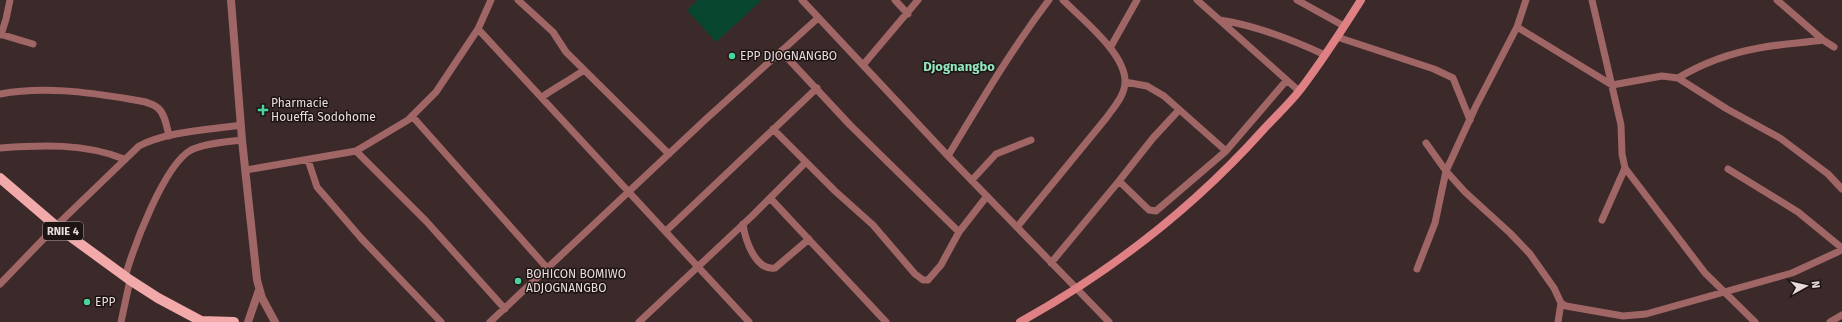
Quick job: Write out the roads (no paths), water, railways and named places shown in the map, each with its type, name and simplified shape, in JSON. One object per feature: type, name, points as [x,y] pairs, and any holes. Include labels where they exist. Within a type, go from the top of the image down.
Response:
[{"type":"main road","points":[[1020,322],[1077,289],[1152,236],[1230,166],[1299,91],[1325,56],[1362,0]]},
{"type":"main road","name":"RNIE 4","points":[[0,178],[56,226],[127,278],[201,322],[234,322]]},
{"type":"street","points":[[10,0],[4,28],[0,34],[33,44]]},
{"type":"street","points":[[231,0],[242,140],[259,290],[275,322]]},
{"type":"street","points":[[246,170],[356,151],[412,116],[436,92],[478,29],[492,0]]},
{"type":"street","points":[[518,0],[552,32],[566,52],[669,154]]},
{"type":"street","points":[[802,0],[948,156],[1109,322]]},
{"type":"street","points":[[895,0],[908,14]]},
{"type":"street","points":[[863,65],[908,14],[918,0]]},
{"type":"street","points":[[948,156],[999,70],[1023,34],[1050,0]]},
{"type":"street","points":[[1017,226],[1107,117],[1120,98],[1125,82],[1119,60],[1110,48],[1063,0]]},
{"type":"street","points":[[1110,48],[1137,0]]},
{"type":"street","points":[[1297,0],[1344,26]]},
{"type":"street","points":[[1417,268],[1435,223],[1446,171],[1517,27],[1526,0]]},
{"type":"street","points":[[1592,0],[1621,125],[1622,154],[1625,168],[1698,265],[1755,322]]},
{"type":"street","points":[[1777,0],[1823,40],[1834,47]]},
{"type":"street","points":[[1202,1],[1220,20],[1286,81],[1299,91]]},
{"type":"street","points":[[490,322],[669,154],[818,18]]},
{"type":"street","points":[[1220,20],[1241,23],[1289,38],[1325,56]]},
{"type":"street","points":[[1517,27],[1612,85],[1662,76],[1678,78],[1727,109],[1780,138],[1828,174],[1842,189]]},
{"type":"street","points":[[478,29],[749,322]]},
{"type":"street","points":[[1337,38],[1434,69],[1453,78],[1470,120]]},
{"type":"street","points":[[1678,78],[1694,68],[1739,52],[1823,40]]},
{"type":"street","points":[[781,51],[850,125],[959,232]]},
{"type":"street","points":[[542,97],[584,70]]},
{"type":"street","points":[[1119,181],[1149,210],[1156,210],[1226,151],[1286,81]]},
{"type":"street","points":[[1125,82],[1147,86],[1155,90],[1226,151]]},
{"type":"street","points":[[666,231],[817,88]]},
{"type":"street","points":[[0,94],[41,91],[71,92],[107,95],[146,102],[158,107],[162,112],[169,136]]},
{"type":"street","points":[[1051,263],[1153,138],[1179,110]]},
{"type":"street","points":[[412,116],[548,269]]},
{"type":"street","points":[[0,284],[56,226],[139,146],[147,142],[169,136],[241,125]]},
{"type":"street","points":[[773,129],[834,191],[862,214],[915,274],[923,280],[928,280],[936,273],[959,232],[987,196]]},
{"type":"street","points":[[121,322],[127,278],[137,241],[173,167],[179,159],[196,148],[242,140]]},
{"type":"street","points":[[972,180],[996,154],[1032,140]]},
{"type":"street","points":[[1426,143],[1446,171],[1465,192],[1510,233],[1530,254],[1554,288],[1561,303],[1558,322]]},
{"type":"street","points":[[0,148],[59,146],[99,151],[124,159]]},
{"type":"street","points":[[356,151],[426,221],[505,309]]},
{"type":"street","points":[[308,160],[317,187],[361,238],[441,322]]},
{"type":"street","points":[[639,322],[806,162]]},
{"type":"street","points":[[1602,220],[1625,168]]},
{"type":"street","points":[[1561,303],[1566,306],[1623,316],[1637,316],[1792,273],[1842,249],[1798,212],[1728,169]]},
{"type":"street","points":[[770,198],[886,322]]},
{"type":"street","points":[[743,224],[751,251],[763,263],[772,268],[775,268],[809,239]]},
{"type":"street","points":[[248,322],[259,290]]},
{"type":"street","points":[[1830,322],[1842,315]]},
{"type":"place","name":"EPP DJOGNANGBO","points":[[732,56]]},
{"type":"place","name":"Pharmacie Houeffa Sodohome","points":[[263,110]]},
{"type":"place","name":"BOHICON BOMIWO ADJOGNANGBO","points":[[518,281]]},
{"type":"place","name":"EPP","points":[[87,302]]},
{"type":"district","name":"Djognangbo","points":[[959,66]]}]
